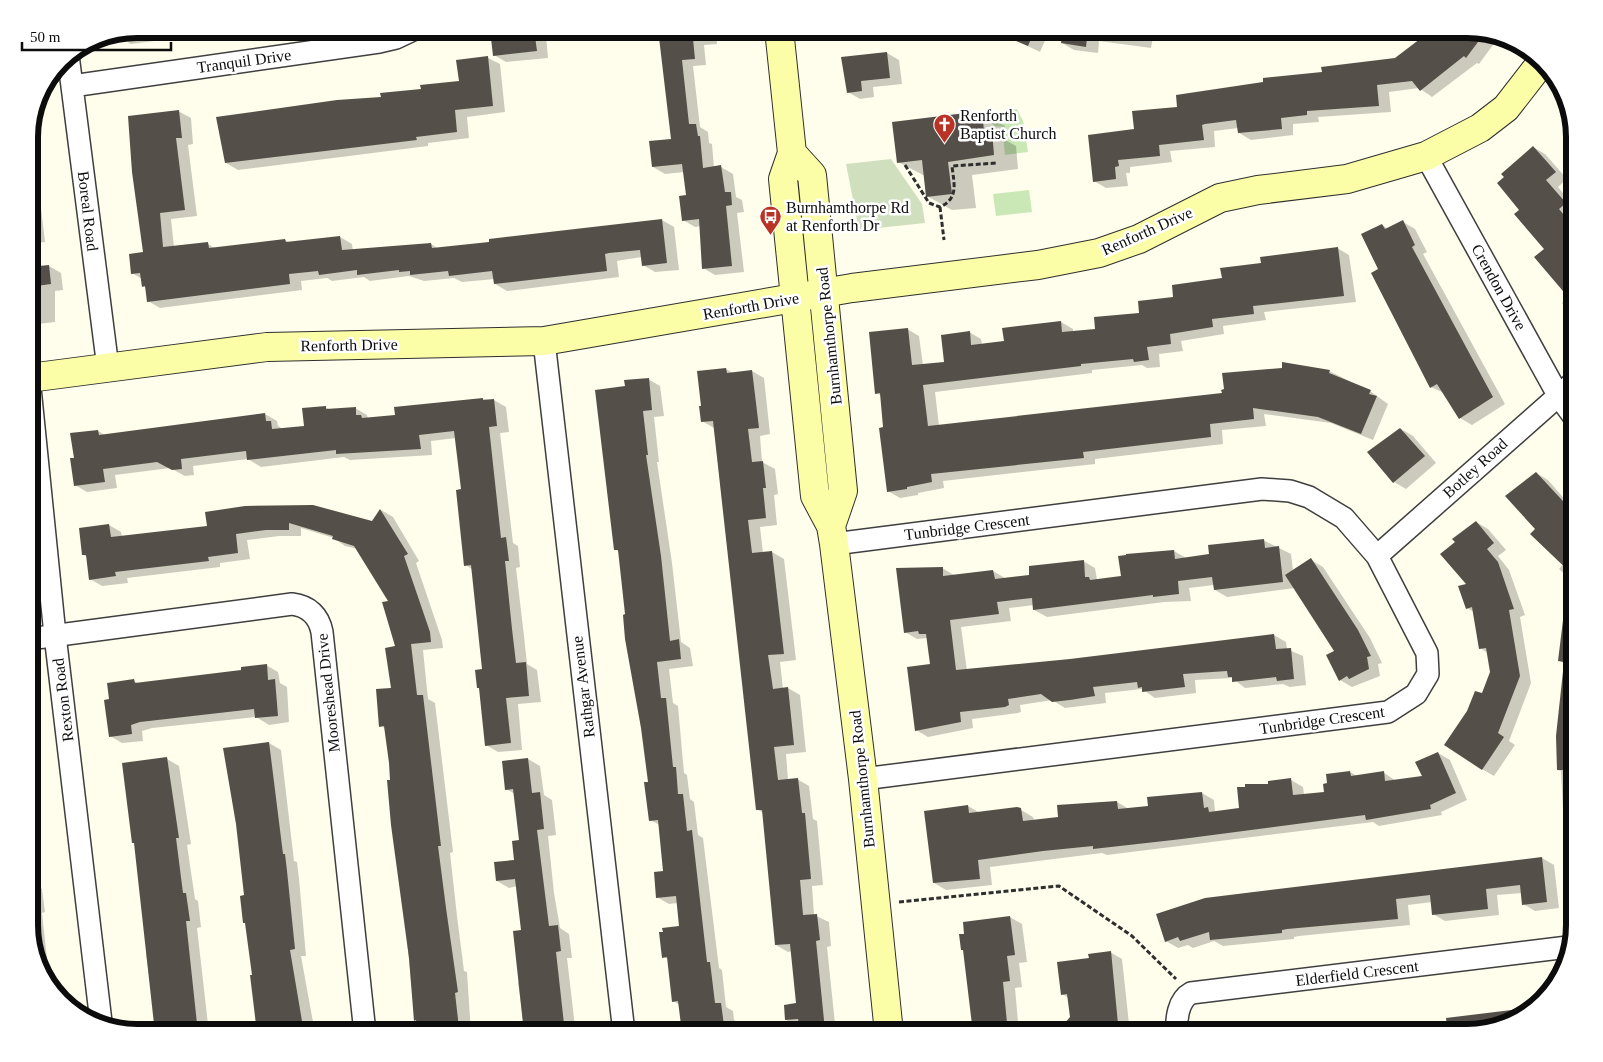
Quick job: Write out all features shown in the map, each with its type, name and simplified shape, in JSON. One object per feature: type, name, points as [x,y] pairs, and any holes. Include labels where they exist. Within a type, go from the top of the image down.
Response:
[{"type":"street","name":"Tranquil Drive","points":[[72,86],[396,38]]},
{"type":"street","name":"Burnhamthorpe Road","points":[[780,38],[792,153],[783,180],[815,496],[833,535],[863,779],[888,1024]]},
{"type":"street","name":"Boreal Road","points":[[69,64],[108,368]]},
{"type":"street","name":"Renforth Drive","points":[[38,377],[267,347],[544,341],[825,293],[1038,265],[1099,253],[1138,239],[1220,198],[1258,190],[1347,179],[1426,156],[1480,128],[1506,108],[1538,68]]},
{"type":"street","name":"Burnhamthorpe Road","points":[[792,153],[812,175],[825,293],[843,491],[833,535]]},
{"type":"street","name":"Crendon Drive","points":[[1426,156],[1566,388]]},
{"type":"street","name":"Rathgar Avenue","points":[[544,341],[623,1024]]},
{"type":"street","name":"Botley Road","points":[[1377,556],[1566,388]]},
{"type":"street","name":"Rexton Road","points":[[38,467],[55,635],[100,1017]]},
{"type":"street","name":"Tunbridge Crescent","points":[[833,535],[1262,489],[1290,491],[1309,497],[1344,518],[1377,556],[1427,653],[1428,674],[1416,694],[1388,712],[863,779]]},
{"type":"street","name":"Mooreshead Drive","points":[[38,638],[292,604],[303,606],[316,616],[322,632],[364,1024]]},
{"type":"street","name":"Elderfield Crescent","points":[[1192,993],[1564,947]]},
{"type":"street","points":[[1178,1024],[1181,1004],[1184,998],[1192,993]]},
{"type":"path","points":[[905,165],[929,203],[940,207],[948,203],[955,191],[952,166],[997,163]]},
{"type":"path","points":[[940,207],[944,240]]},
{"type":"path","points":[[875,905],[1059,886],[1132,936],[1192,993]]},
{"type":"green space","points":[[1017,109],[1023,121],[1028,152],[1005,155],[1002,126],[993,127],[992,112]]},
{"type":"green space","points":[[891,159],[922,204],[925,223],[859,230],[846,164]]},
{"type":"green space","points":[[1029,190],[1032,212],[996,216],[993,194]]},
{"type":"building","points":[[491,38],[535,38],[537,51],[493,56]]},
{"type":"building","points":[[659,38],[693,38],[695,59],[682,60],[689,124],[696,124],[698,136],[700,136],[703,168],[721,165],[725,192],[731,192],[732,205],[726,206],[732,266],[702,269],[699,219],[682,221],[679,196],[686,195],[682,164],[652,167],[649,141],[671,139]]},
{"type":"building","points":[[1009,38],[1031,38],[1028,46]]},
{"type":"building","points":[[1062,38],[1087,38],[1086,47],[1061,43]]},
{"type":"building","points":[[1421,38],[1481,38],[1466,58],[1464,56],[1420,91],[1412,81],[1377,85],[1379,106],[1307,111],[1307,115],[1281,118],[1282,129],[1238,133],[1236,120],[1205,124],[1202,125],[1204,140],[1159,145],[1160,156],[1118,160],[1119,166],[1115,167],[1116,179],[1093,182],[1088,135],[1134,129],[1132,111],[1177,107],[1176,95],[1263,82],[1263,78],[1322,72],[1321,67],[1395,58]]},
{"type":"building","points":[[887,52],[890,78],[861,81],[862,91],[847,93],[841,57]]},
{"type":"building","points":[[488,56],[493,106],[455,110],[457,132],[416,137],[417,140],[225,163],[216,117],[337,100],[381,97],[380,93],[421,89],[420,85],[459,81],[456,60]]},
{"type":"building","points":[[179,110],[182,138],[176,138],[185,210],[160,213],[163,247],[208,242],[209,248],[285,239],[286,242],[340,236],[342,250],[431,243],[432,248],[489,242],[489,239],[662,219],[667,263],[642,266],[640,250],[609,253],[605,254],[607,271],[494,284],[492,271],[449,276],[448,271],[410,275],[410,271],[399,272],[399,270],[357,275],[357,270],[319,275],[318,271],[289,274],[290,284],[147,302],[145,286],[142,287],[140,273],[131,274],[129,254],[143,252],[132,172],[128,116]]},
{"type":"building","name":"Renforth Baptist Church","points":[[982,111],[984,131],[992,130],[994,155],[948,162],[952,194],[926,197],[922,160],[897,163],[892,122]]},
{"type":"building","points":[[1533,146],[1556,172],[1546,180],[1566,203],[1559,209],[1566,217],[1566,295],[1534,257],[1544,249],[1514,214],[1519,210],[1497,183],[1504,177],[1501,174]]},
{"type":"building","points":[[1403,220],[1415,245],[1412,247],[1493,397],[1459,419],[1437,384],[1430,388],[1371,273],[1378,269],[1361,234],[1382,224],[1385,229]]},
{"type":"building","points":[[1338,247],[1344,296],[1253,306],[1254,314],[1212,319],[1213,327],[1170,334],[1171,344],[1147,347],[1149,360],[1134,362],[1133,359],[1081,364],[1081,366],[923,385],[928,426],[1222,393],[1221,390],[1224,389],[1222,373],[1282,368],[1282,362],[1330,370],[1329,373],[1371,390],[1369,394],[1377,396],[1361,434],[1318,417],[1253,408],[1254,419],[1210,424],[1211,437],[1083,452],[1084,458],[931,474],[932,482],[887,492],[879,428],[883,427],[880,393],[875,394],[869,332],[908,328],[912,365],[944,362],[941,335],[970,331],[971,345],[1004,341],[1002,328],[1061,321],[1062,332],[1095,329],[1094,317],[1139,313],[1138,301],[1173,297],[1172,285],[1222,278],[1220,268],[1261,263],[1260,257]]},
{"type":"building","points":[[49,265],[51,284],[38,286],[38,266]]},
{"type":"building","points":[[726,368],[727,373],[752,370],[759,428],[748,429],[752,462],[763,461],[766,488],[763,488],[766,518],[748,520],[752,553],[772,551],[784,654],[768,655],[773,689],[788,687],[794,745],[774,747],[778,780],[798,778],[802,813],[805,813],[811,879],[800,880],[803,915],[817,914],[820,940],[816,941],[824,1024],[799,1024],[798,1019],[785,1020],[784,1005],[796,1003],[790,944],[775,945],[762,810],[756,810],[713,421],[701,422],[697,371]]},
{"type":"building","points":[[649,378],[652,410],[643,411],[648,455],[646,455],[661,556],[670,641],[679,639],[681,659],[657,662],[661,698],[666,698],[673,767],[676,767],[678,794],[683,794],[687,831],[692,830],[707,962],[710,962],[715,1003],[721,1003],[724,1024],[681,1024],[678,1001],[672,1002],[667,957],[662,958],[659,932],[663,932],[662,928],[679,926],[676,896],[656,898],[654,872],[663,871],[658,820],[649,821],[644,782],[648,782],[641,728],[625,639],[623,615],[625,614],[618,550],[614,550],[595,390],[625,386],[624,380]]},
{"type":"building","points":[[483,398],[483,400],[494,399],[497,426],[489,427],[501,538],[506,537],[509,561],[505,561],[516,663],[526,662],[529,696],[506,698],[511,743],[485,746],[479,688],[477,688],[475,670],[482,669],[471,565],[464,566],[456,490],[461,489],[454,431],[419,435],[421,449],[336,454],[336,450],[247,460],[246,451],[181,459],[182,469],[172,470],[157,462],[103,469],[105,482],[74,486],[70,458],[74,458],[70,433],[98,430],[99,435],[265,413],[266,421],[271,421],[272,429],[304,426],[302,408],[326,406],[326,409],[356,407],[356,415],[361,415],[362,418],[395,415],[394,407]]},
{"type":"building","points":[[1400,428],[1425,456],[1393,483],[1367,452]]},
{"type":"building","points":[[1536,472],[1566,504],[1566,568],[1530,534],[1535,529],[1505,496]]},
{"type":"building","points":[[313,505],[372,521],[380,509],[408,554],[404,556],[430,632],[431,642],[411,644],[417,695],[423,695],[441,846],[438,846],[458,992],[455,993],[459,1024],[417,1024],[416,1020],[414,1021],[409,958],[391,825],[387,780],[390,780],[389,763],[384,726],[379,727],[376,689],[391,688],[385,648],[395,646],[382,602],[388,601],[354,546],[332,539],[333,536],[289,523],[289,530],[266,530],[236,534],[238,553],[208,557],[209,561],[115,572],[116,576],[89,580],[86,555],[82,555],[79,528],[109,524],[111,537],[207,526],[205,512],[245,506]]},
{"type":"building","points":[[1476,521],[1494,543],[1487,549],[1498,562],[1514,609],[1509,610],[1520,676],[1498,733],[1504,737],[1482,770],[1444,745],[1467,711],[1475,691],[1482,693],[1490,672],[1486,648],[1479,649],[1472,607],[1466,609],[1458,586],[1466,584],[1440,554],[1455,542],[1452,539]]},
{"type":"building","points":[[1264,539],[1265,548],[1279,546],[1283,582],[1214,590],[1212,577],[1178,581],[1179,594],[1153,597],[1153,595],[1033,610],[1032,598],[997,602],[999,614],[950,620],[956,670],[1070,659],[1274,634],[1276,649],[1291,648],[1294,679],[1277,681],[1276,677],[1232,682],[1232,677],[1228,677],[1227,671],[1183,674],[1185,687],[1142,692],[1142,687],[1138,688],[1137,682],[1093,687],[1095,696],[1070,700],[1052,702],[1041,694],[1008,699],[1009,705],[1005,707],[960,712],[961,722],[915,731],[907,667],[930,664],[926,634],[919,634],[918,631],[904,633],[896,568],[943,567],[943,576],[993,570],[995,579],[1029,575],[1029,566],[1084,560],[1085,577],[1089,577],[1090,580],[1121,576],[1118,556],[1126,554],[1174,550],[1175,559],[1209,554],[1208,545]]},
{"type":"building","points":[[1311,558],[1358,630],[1371,656],[1367,657],[1369,669],[1349,679],[1347,676],[1339,681],[1326,655],[1334,651],[1285,575]]},
{"type":"building","points":[[1564,612],[1566,612],[1566,770],[1557,770],[1556,736],[1564,662],[1558,661]]},
{"type":"building","points":[[267,664],[268,680],[275,679],[278,716],[255,718],[254,709],[140,722],[131,725],[132,734],[109,737],[104,700],[109,699],[107,683],[134,679],[135,683],[241,670],[241,667]]},
{"type":"building","points":[[269,742],[283,854],[285,854],[295,949],[290,950],[302,1024],[256,1024],[250,975],[252,975],[240,896],[244,895],[236,824],[223,748]]},
{"type":"building","points":[[1438,752],[1456,793],[1430,805],[1431,809],[1366,820],[1365,815],[1182,839],[1093,849],[1093,846],[1043,851],[978,860],[980,879],[933,883],[924,811],[968,805],[969,813],[1017,807],[1021,808],[1023,821],[1058,817],[1057,805],[1117,801],[1118,809],[1148,806],[1147,797],[1202,792],[1204,808],[1208,807],[1209,812],[1239,808],[1237,787],[1245,787],[1245,784],[1268,784],[1268,781],[1291,778],[1293,795],[1324,792],[1323,784],[1327,783],[1326,774],[1350,771],[1351,776],[1384,771],[1385,781],[1422,776],[1415,762]]},
{"type":"building","points":[[167,757],[179,838],[176,838],[183,893],[186,893],[190,921],[186,921],[197,1024],[154,1024],[134,843],[132,843],[122,763]]},
{"type":"building","points":[[528,758],[532,793],[540,792],[544,829],[537,830],[549,926],[558,925],[561,951],[556,952],[564,1024],[523,1024],[513,931],[521,930],[515,879],[496,881],[494,862],[514,860],[512,841],[519,840],[513,789],[505,790],[502,761]]},
{"type":"building","points":[[1542,857],[1547,902],[1522,905],[1520,885],[1486,889],[1488,909],[1432,915],[1430,895],[1396,899],[1398,919],[1287,929],[1282,930],[1282,933],[1210,940],[1209,932],[1180,941],[1178,937],[1165,942],[1156,914],[1205,898]]},
{"type":"building","points":[[1010,916],[1015,955],[1007,956],[1010,981],[1003,982],[1007,1024],[972,1024],[963,950],[961,950],[959,934],[964,934],[963,922]]},
{"type":"building","points":[[1111,951],[1118,1024],[1064,1024],[1070,1017],[1067,994],[1061,995],[1057,962],[1089,958],[1088,954]]},
{"type":"building","points":[[1520,1009],[1505,1017],[1480,1024],[1447,1024],[1446,1018]]},
{"type":"place","name":"Renforth Baptist Church","points":[[944,143]]},
{"type":"place","name":"Burnhamthorpe Rd at Renforth Dr","points":[[770,235]]}]
